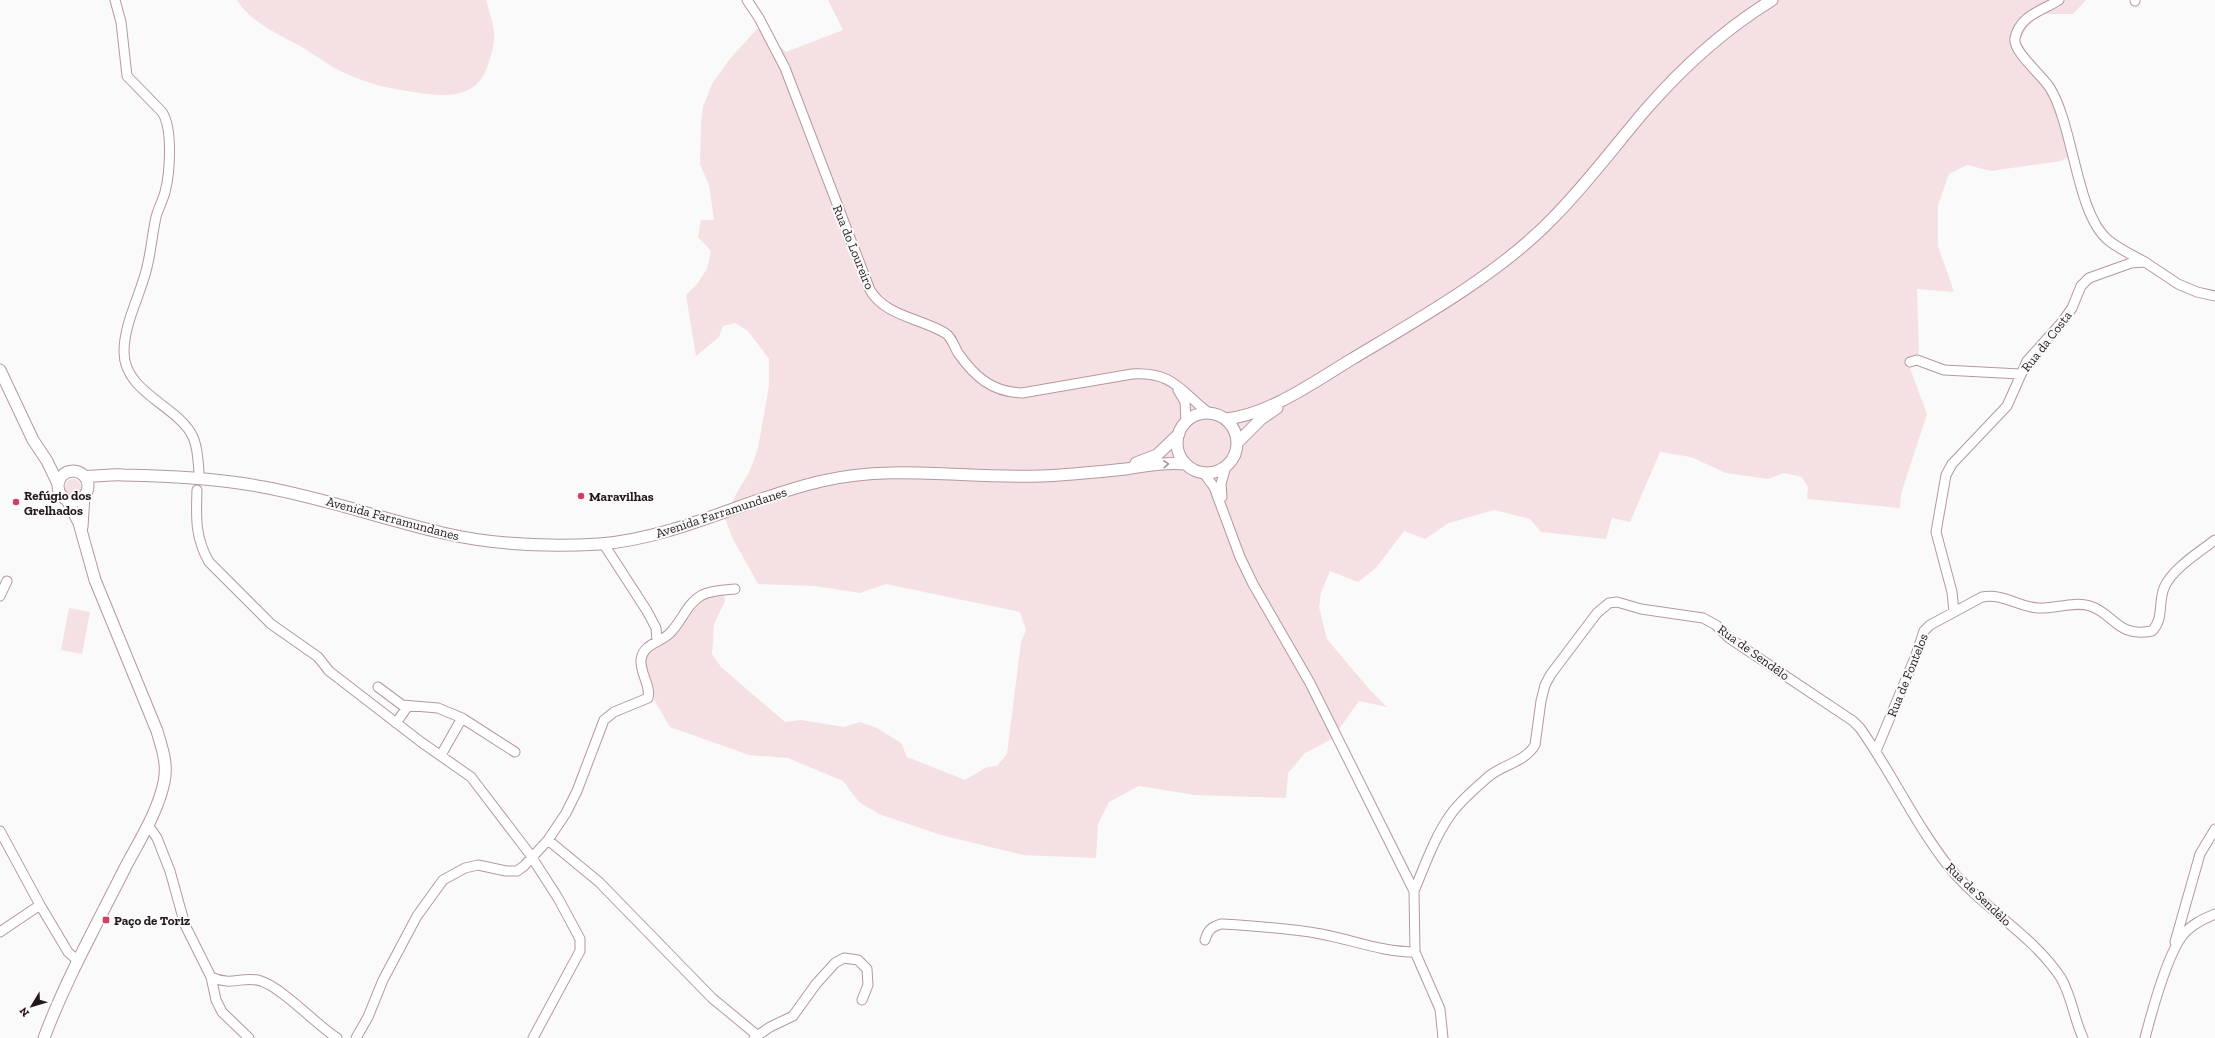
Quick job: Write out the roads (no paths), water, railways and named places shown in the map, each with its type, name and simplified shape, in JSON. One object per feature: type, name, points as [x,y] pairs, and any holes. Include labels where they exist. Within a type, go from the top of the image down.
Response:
[{"type":"main road","points":[[1237,443],[1261,419],[1310,384],[1478,280],[1520,248],[1552,220],[1683,70],[1732,28],[1772,0]]},
{"type":"main road","points":[[0,370],[33,440],[58,484],[60,494],[67,500],[79,523],[95,580],[158,731],[165,756],[164,781],[159,799],[148,825],[78,960],[54,1010],[44,1038]]},
{"type":"main road","points":[[1118,469],[1157,455],[1178,434],[1186,422],[1200,414],[1209,413],[1226,419],[1244,417],[1310,384]]},
{"type":"main road","points":[[1178,434],[1178,450],[1186,464],[1194,470],[1203,472],[1219,470],[1226,466],[1236,452],[1236,434],[1226,419]]},
{"type":"main road","points":[[43,456],[53,464],[84,476],[87,483],[85,493],[83,538]]},
{"type":"main road","points":[[1118,469],[1163,464],[1186,464]]},
{"type":"main road","name":"Avenida Farramundanes","points":[[84,476],[110,476],[119,474],[210,480],[259,486],[305,495],[443,533],[488,541],[529,545],[603,544],[662,532],[790,489],[847,476],[915,472],[1037,476],[1118,469]]},
{"type":"main road","points":[[58,484],[63,475],[71,471]]},
{"type":"main road","points":[[67,500],[73,502],[110,476]]},
{"type":"street","points":[[115,0],[121,22],[127,76],[167,118],[169,130],[166,191],[156,216],[146,270],[126,333],[124,353],[128,370],[146,392],[184,425],[193,436],[199,472]]},
{"type":"street","name":"Rua do Loureiro","points":[[747,0],[759,18],[785,68],[870,290],[881,305],[947,334],[969,366],[989,385],[1005,392],[1022,392],[1132,374],[1148,373],[1171,381],[1180,386],[1209,413]]},
{"type":"street","points":[[2059,0],[2028,16],[2020,26],[2014,39],[2015,46],[2019,54],[2043,77],[2052,91],[2063,120],[2090,215],[2108,240],[2178,284],[2215,296]]},
{"type":"street","name":"Rua da Costa","points":[[1954,612],[1952,592],[1936,532],[1946,475],[1952,464],[2012,399],[2020,374],[2027,361],[2063,321],[2072,308],[2081,286],[2090,278],[2131,264],[2144,262]]},
{"type":"street","points":[[1910,362],[1917,360],[1944,370],[2020,374]]},
{"type":"street","points":[[1171,381],[1180,392],[1185,402],[1186,422]]},
{"type":"street","points":[[1224,508],[1221,484],[1226,466]]},
{"type":"street","points":[[1203,472],[1214,487],[1224,508],[1235,542],[1253,584],[1310,683],[1414,891],[1415,952],[1440,1009],[1443,1038]]},
{"type":"street","points":[[197,490],[196,528],[203,550],[209,562],[282,633],[309,650],[329,671],[396,723],[471,777],[532,858],[580,939],[580,951],[533,1038]]},
{"type":"street","name":"Rua de Fontelos","points":[[1876,751],[1916,655],[1924,631],[1930,625],[1982,597],[1988,596],[2015,600],[2035,608],[2082,604],[2098,610],[2122,628],[2140,634],[2152,631],[2159,620],[2161,596],[2167,582],[2189,560],[2215,540]]},
{"type":"street","points":[[603,544],[647,611],[656,628],[657,641]]},
{"type":"street","points":[[0,596],[7,581]]},
{"type":"street","points":[[356,1038],[368,1017],[383,980],[417,916],[443,880],[465,868],[478,865],[506,871],[517,871],[532,858],[548,840],[566,813],[574,797],[604,720],[614,712],[648,698],[650,691],[643,674],[641,660],[646,648],[668,635],[701,595],[714,590],[735,589]]},
{"type":"street","name":"Rua de Sendêlo","points":[[1414,891],[1435,843],[1451,814],[1496,771],[1519,760],[1530,752],[1535,744],[1545,685],[1597,612],[1609,603],[1617,602],[1641,609],[1709,621],[1730,638],[1853,721],[1876,751],[1928,838],[1951,868],[1969,888],[2027,939],[2061,978],[2068,993],[2083,1038]]},
{"type":"street","points":[[378,687],[402,705],[422,705],[438,708],[462,718],[515,752]]},
{"type":"street","points":[[396,723],[408,706]]},
{"type":"street","points":[[441,755],[462,718]]},
{"type":"street","points":[[148,825],[157,838],[170,871],[185,925],[211,977],[216,1000],[222,1012],[249,1038]]},
{"type":"street","points":[[2145,1038],[2172,955],[2200,854],[2215,829]]},
{"type":"street","points":[[0,831],[40,905],[68,952],[78,960]]},
{"type":"street","points":[[548,840],[598,882],[712,998],[756,1037],[793,1016],[816,984],[835,963],[844,958],[858,960],[867,969],[868,985],[862,1000]]},
{"type":"street","points":[[0,932],[40,905]]},
{"type":"street","points":[[2172,955],[2182,936],[2192,926],[2215,914]]},
{"type":"street","points":[[1205,940],[1207,932],[1212,926],[1221,924],[1288,929],[1323,934],[1398,952],[1415,952]]},
{"type":"street","points":[[211,977],[222,982],[250,980],[262,982],[274,988],[337,1038]]},
{"type":"place","name":"Maravilhas","points":[[581,496]]},
{"type":"place","name":"Refúgio dos Grelhados","points":[[16,502]]},
{"type":"place","name":"Paço de Toriz","points":[[106,920]]}]
